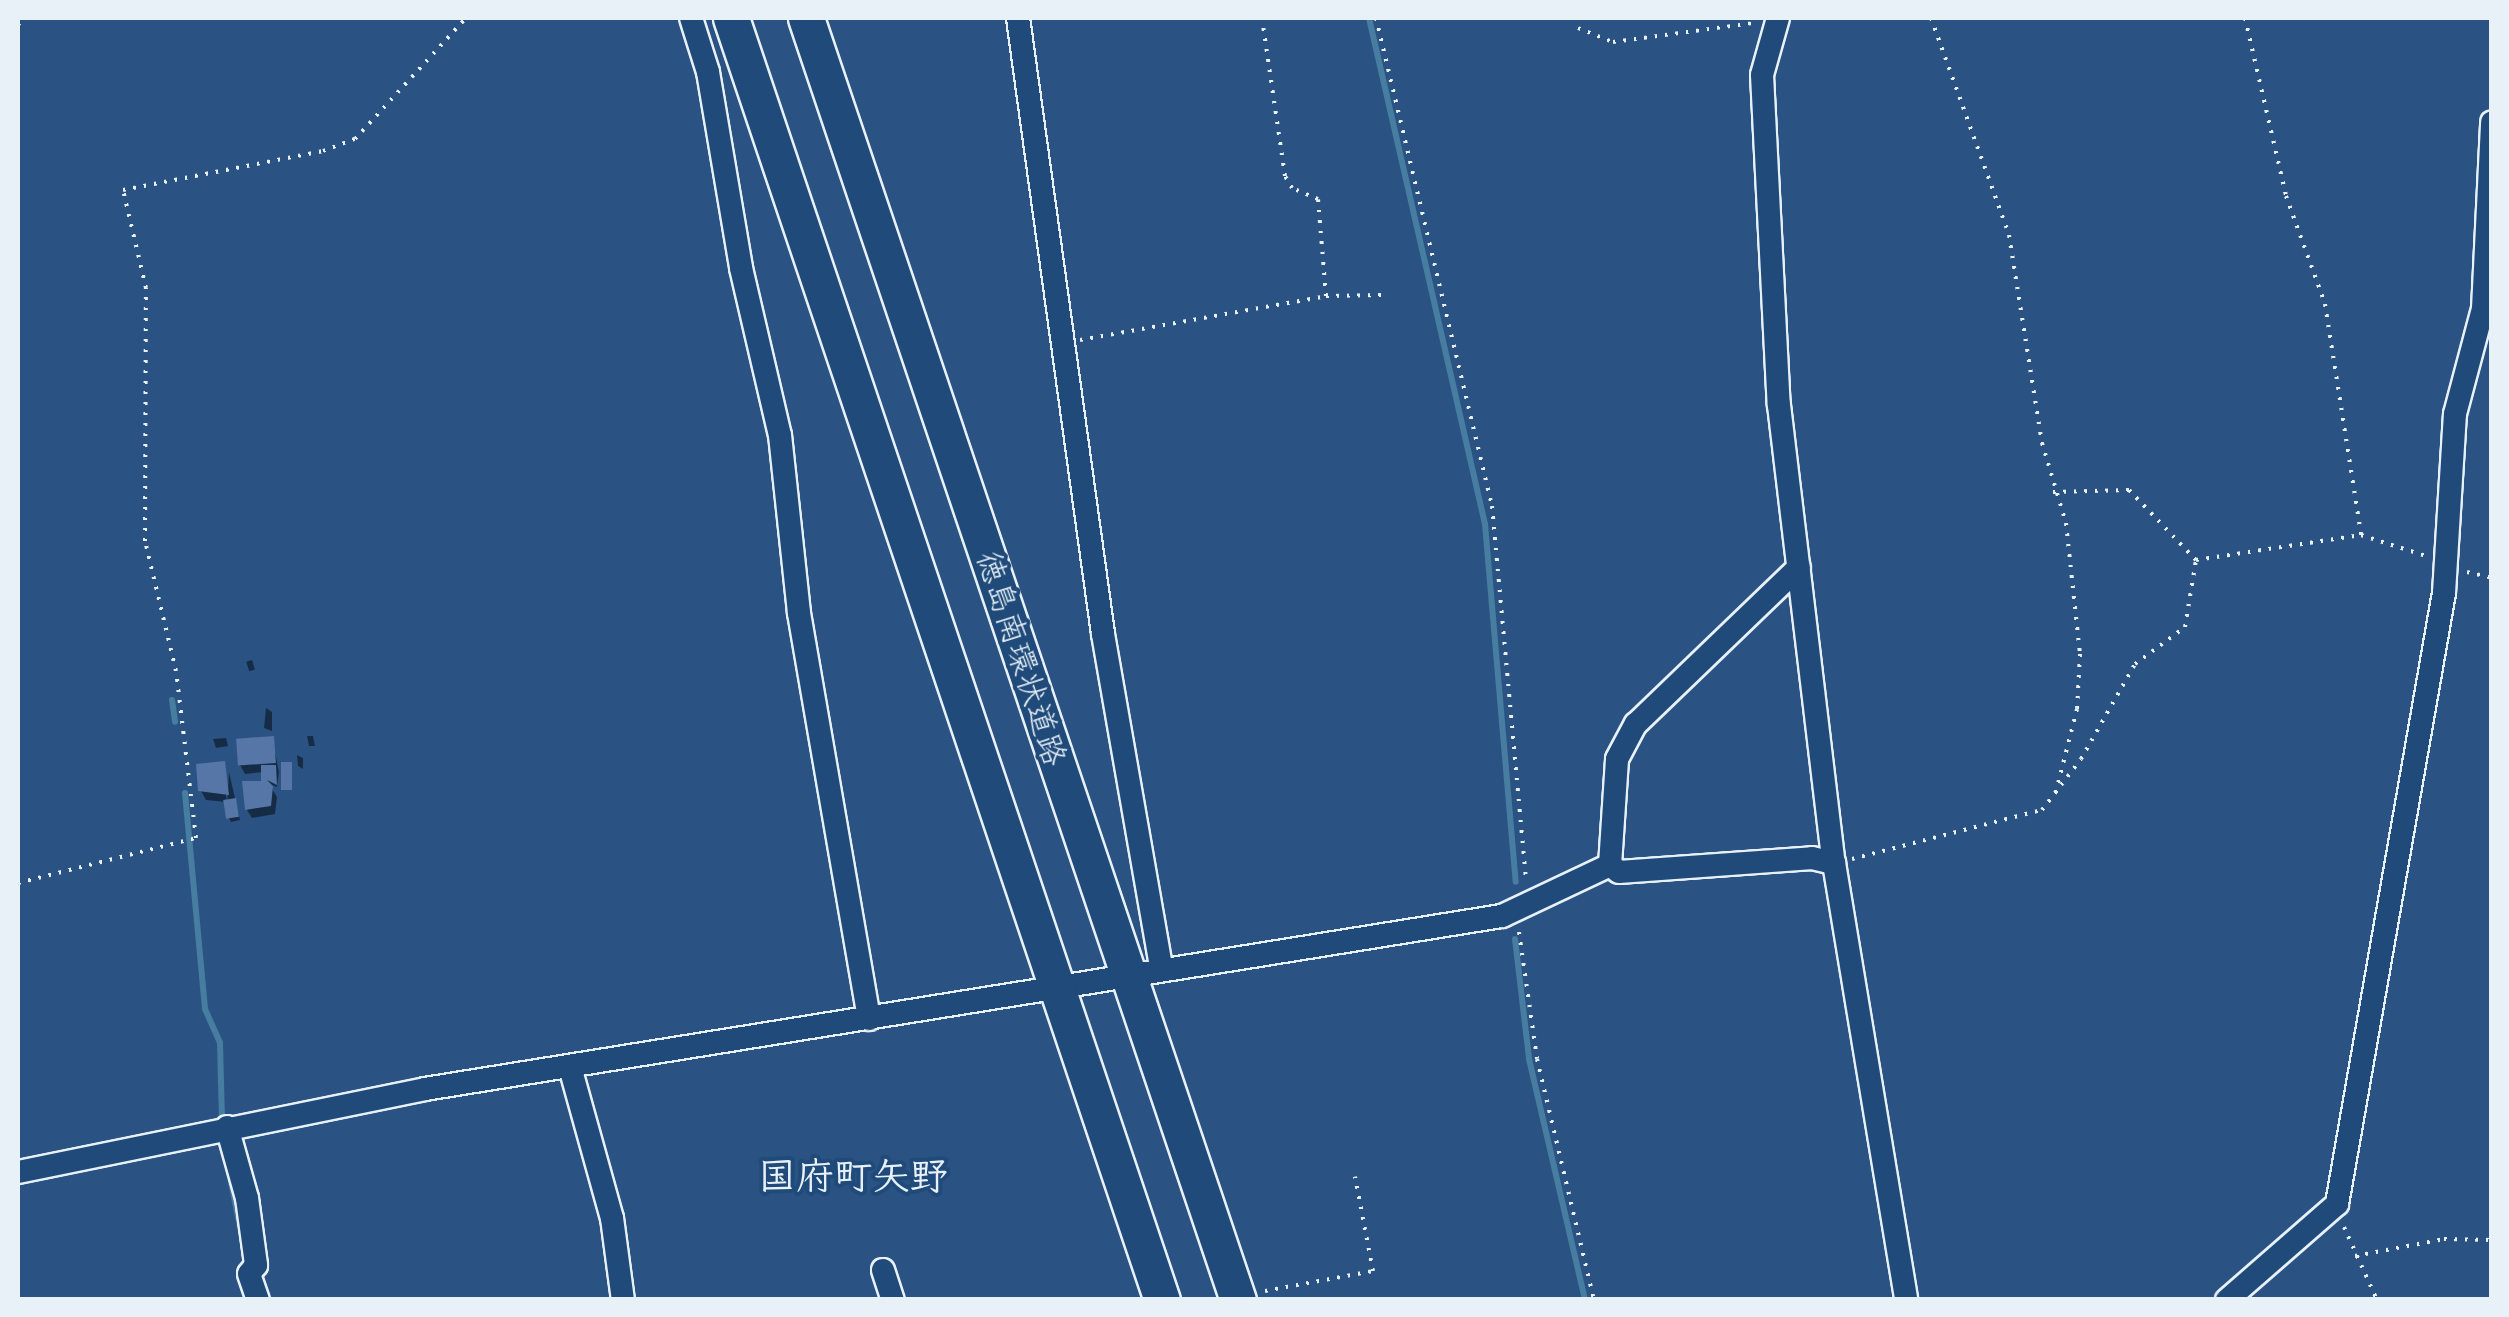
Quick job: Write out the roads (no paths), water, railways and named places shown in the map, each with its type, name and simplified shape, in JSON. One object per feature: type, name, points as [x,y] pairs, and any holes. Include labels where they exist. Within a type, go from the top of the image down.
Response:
[{"type":"highway","points":[[732,18],[1162,1300]]},
{"type":"highway","name":"徳島南環状道路","points":[[806,18],[1125,974],[1238,1298]]},
{"type":"street","points":[[691,18],[708,72],[741,268],[780,435],[799,613],[870,1020]]},
{"type":"street","points":[[1018,18],[1103,634],[1161,968]]},
{"type":"street","points":[[1777,20],[1762,75],[1762,115],[1780,404],[1834,863],[1906,1300]]},
{"type":"street","points":[[2227,1300],[2338,1204],[2448,563],[2455,414],[2482,309],[2492,122]]},
{"type":"street","points":[[1610,865],[1617,759],[1636,724],[1799,567]]},
{"type":"street","points":[[1610,865],[1618,872],[1812,858],[1834,863]]},
{"type":"street","points":[[18,1172],[227,1126],[570,1067],[870,1020],[1161,968],[1469,924],[1522,908],[1610,865]]},
{"type":"street","points":[[570,1067],[612,1218],[624,1300]]},
{"type":"street","points":[[227,1126],[258,1300]]},
{"type":"street","points":[[883,1270],[893,1300]]},
{"type":"waterway","points":[[1369,18],[1485,524],[1516,882]]},
{"type":"waterway","points":[[172,700],[175,722]]},
{"type":"waterway","points":[[185,793],[205,1009],[220,1043],[222,1118]]},
{"type":"waterway","points":[[1515,939],[1529,1059],[1585,1300]]},
{"type":"waterway","points":[[228,1167],[248,1267]]},
{"type":"district","name":"国府町矢野","points":[[853,1179]]}]
